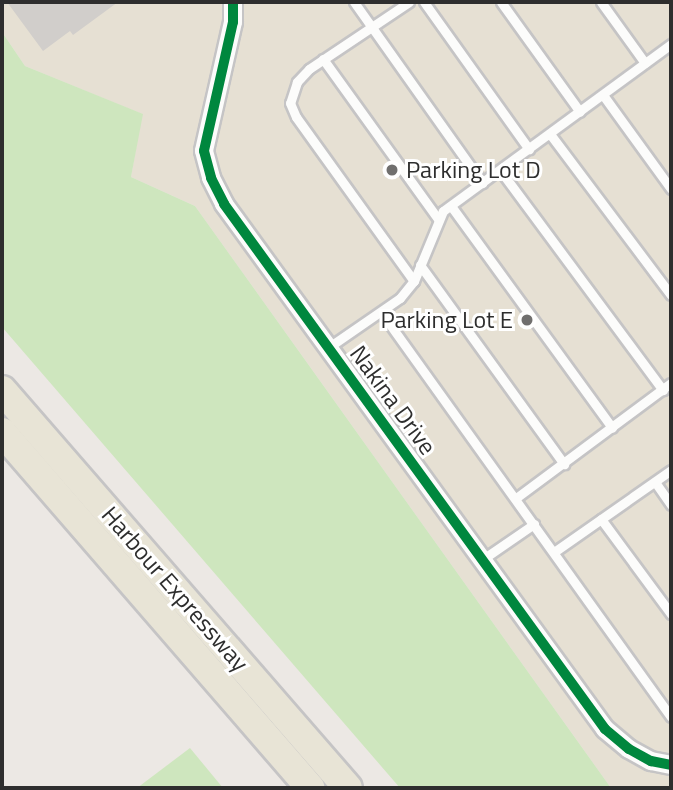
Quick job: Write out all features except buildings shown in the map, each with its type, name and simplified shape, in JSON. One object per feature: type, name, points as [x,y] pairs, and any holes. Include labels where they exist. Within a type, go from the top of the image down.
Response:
[{"type":"main road","name":"Harbour Expressway","points":[[2,390],[348,788]]},
{"type":"main road","name":"Harbour Expressway","points":[[2,432],[310,788]]},
{"type":"street","name":"Nakina Drive","points":[[233,2],[233,22],[204,151],[211,178],[224,204],[605,729],[629,749],[651,761],[671,765]]},
{"type":"lane","points":[[354,2],[482,183]]},
{"type":"lane","points":[[410,2],[323,59],[297,82],[291,97],[292,110],[414,281]]},
{"type":"lane","points":[[424,2],[529,149]]},
{"type":"lane","points":[[501,2],[580,112]]},
{"type":"lane","points":[[601,2],[645,63]]},
{"type":"lane","points":[[329,347],[400,298],[414,281],[438,219],[451,206],[671,44]]},
{"type":"lane","points":[[323,59],[438,219]]},
{"type":"lane","points":[[603,95],[671,189]]},
{"type":"lane","points":[[550,134],[671,295]]},
{"type":"lane","points":[[500,170],[663,390]]},
{"type":"lane","points":[[451,206],[612,428]]},
{"type":"lane","points":[[421,265],[564,464]]},
{"type":"lane","points":[[381,312],[671,717]]},
{"type":"lane","points":[[516,498],[671,383]]},
{"type":"lane","points":[[554,552],[671,470]]},
{"type":"lane","points":[[655,482],[671,505]]},
{"type":"lane","points":[[601,519],[671,614]]},
{"type":"lane","points":[[483,559],[534,524]]},
{"type":"shaded area","points":[[2,2],[671,2],[671,788],[611,788],[195,206],[131,177],[142,114],[25,66],[2,32]]},
{"type":"green space","points":[[2,32],[25,66],[143,114],[131,177],[195,206],[611,788],[400,788],[2,327]]},
{"type":"green space","points":[[190,748],[223,788],[137,788]]},
{"type":"cycle path","points":[[233,2],[233,22],[204,151],[211,178],[224,204],[605,729],[629,749],[651,761],[671,765]]},
{"type":"place","name":"Parking Lot D","points":[[392,170]]},
{"type":"place","name":"Parking Lot E","points":[[527,320]]}]
